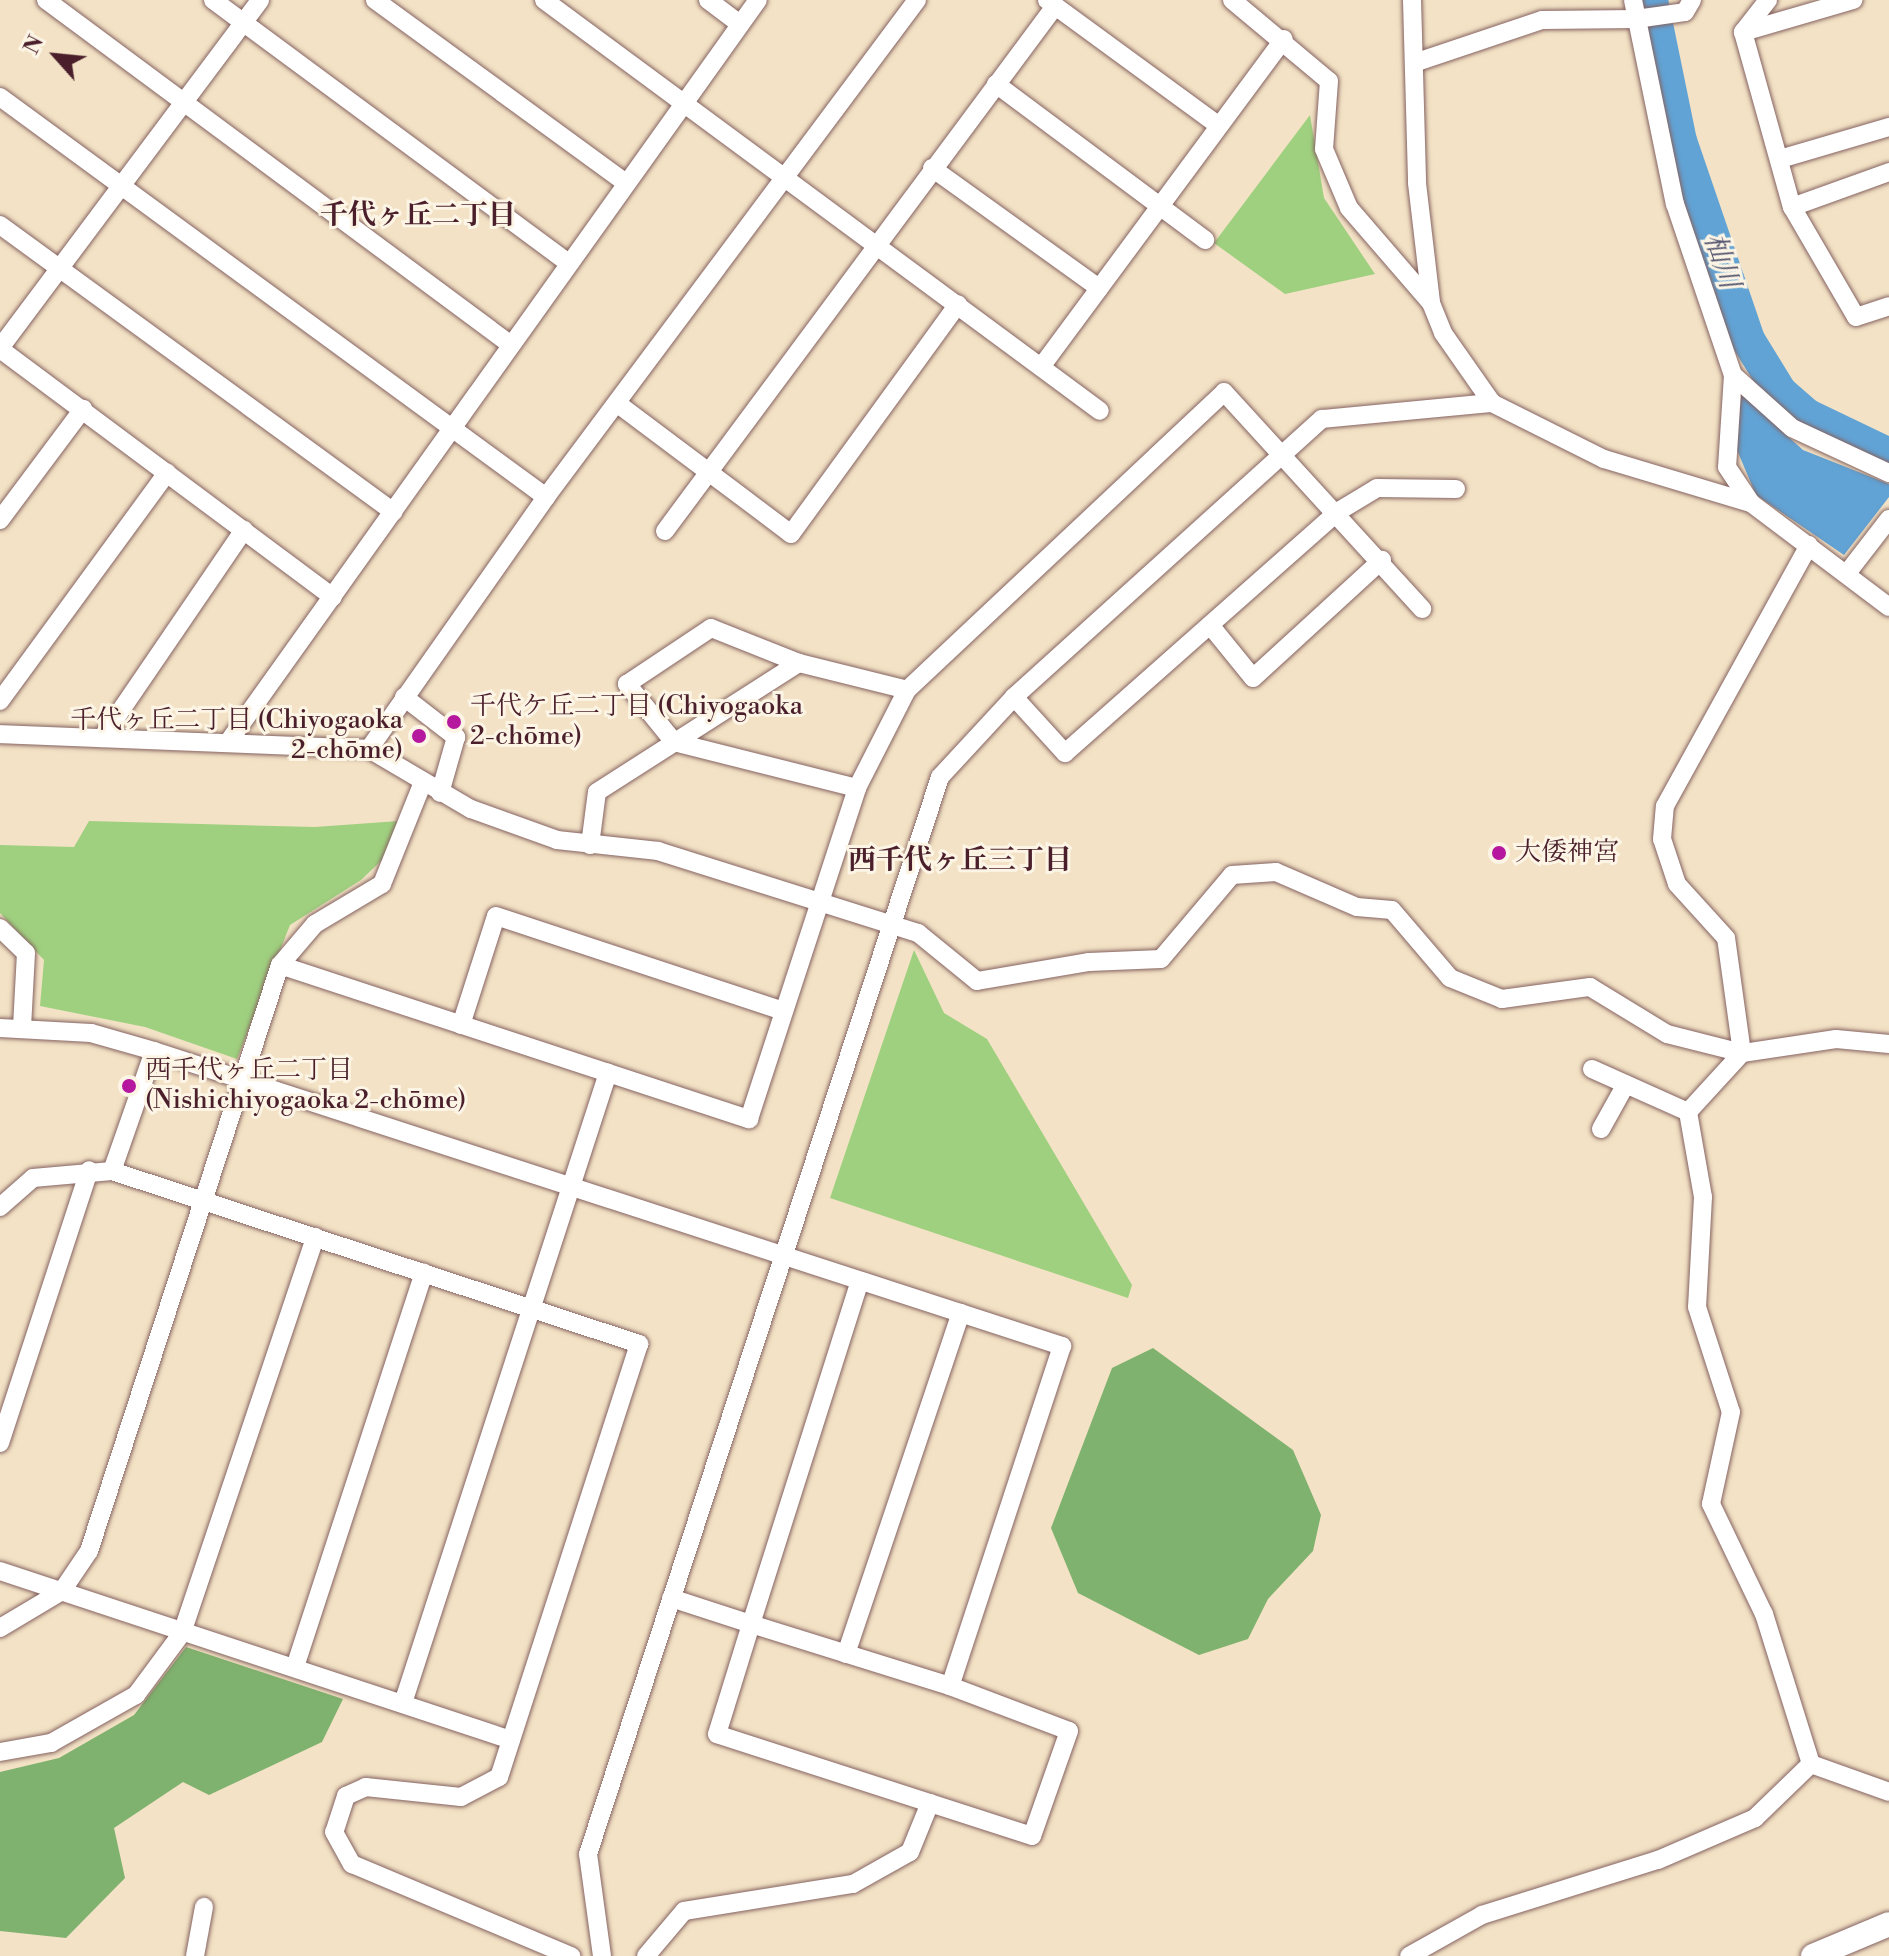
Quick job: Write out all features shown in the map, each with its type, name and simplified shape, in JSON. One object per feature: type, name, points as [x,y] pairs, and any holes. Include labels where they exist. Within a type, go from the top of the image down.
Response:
[{"type":"main road","points":[[1813,1956],[1889,1924]]},
{"type":"street","points":[[46,0],[511,345]]},
{"type":"street","points":[[213,0],[569,263]]},
{"type":"street","points":[[260,0],[0,349],[333,597]]},
{"type":"street","points":[[375,0],[626,183]]},
{"type":"street","points":[[544,0],[1100,411]]},
{"type":"street","points":[[708,0],[739,23]]},
{"type":"street","points":[[229,741],[758,0]]},
{"type":"street","points":[[369,749],[546,497],[788,178],[917,0]]},
{"type":"street","points":[[1232,0],[1284,39],[1329,81],[1324,149],[1349,208],[1431,303]]},
{"type":"street","points":[[1412,0],[1431,303],[1443,333],[1492,403],[1604,459],[1751,503],[1848,572],[1889,607]]},
{"type":"street","points":[[1633,0],[1675,204],[1733,375],[1727,467],[1751,503]]},
{"type":"street","points":[[1414,63],[1542,20],[1636,19],[1685,12],[1692,0]]},
{"type":"street","points":[[1743,32],[1768,0]]},
{"type":"street","points":[[1743,32],[1853,0]]},
{"type":"street","points":[[665,531],[875,243],[996,84],[1051,3],[1219,126]]},
{"type":"street","points":[[1743,32],[1792,207],[1856,317],[1889,306]]},
{"type":"street","points":[[1041,367],[1284,39]]},
{"type":"street","points":[[996,84],[1205,240]]},
{"type":"street","points":[[0,97],[546,497]]},
{"type":"street","points":[[1780,159],[1889,127]]},
{"type":"street","points":[[932,168],[1099,288]]},
{"type":"street","points":[[1792,207],[1889,172]]},
{"type":"street","points":[[0,225],[393,512]]},
{"type":"street","points":[[618,404],[791,534],[958,304]]},
{"type":"street","points":[[1733,375],[1792,428],[1889,473]]},
{"type":"street","points":[[280,965],[749,1119],[857,788],[907,690],[1224,392],[1278,455],[1339,511],[1422,609]]},
{"type":"street","points":[[602,1956],[588,1854],[894,927],[940,777],[1014,697],[1278,455],[1322,419],[1492,403]]},
{"type":"street","points":[[0,520],[83,409]]},
{"type":"street","points":[[0,701],[167,473]]},
{"type":"street","points":[[1014,697],[1065,753],[1339,511],[1377,488],[1456,489]]},
{"type":"street","points":[[1848,572],[1889,519]]},
{"type":"street","points":[[102,738],[244,530]]},
{"type":"street","points":[[1742,1053],[1726,938],[1677,884],[1662,839],[1665,806],[1809,545]]},
{"type":"street","points":[[1210,625],[1253,678],[1382,560]]},
{"type":"street","points":[[857,788],[674,742],[627,684],[711,628],[799,663],[907,690]]},
{"type":"street","points":[[590,845],[597,792],[799,663]]},
{"type":"street","points":[[404,697],[456,737],[440,793]]},
{"type":"street","points":[[0,734],[369,749],[440,793],[557,840],[658,851],[918,933],[977,981],[1089,962],[1131,966],[1161,959],[1232,875],[1276,872],[1357,907],[1392,910],[1450,978],[1502,999],[1590,987],[1667,1034],[1742,1053],[1836,1039],[1889,1044]]},
{"type":"street","points":[[0,1628],[62,1591],[89,1551],[280,965],[315,924],[382,884],[423,782]]},
{"type":"street","points":[[461,1025],[496,916],[784,1011]]},
{"type":"street","points":[[0,928],[26,953],[22,1027]]},
{"type":"street","points":[[0,1028],[91,1033],[154,1051],[1062,1346],[950,1686]]},
{"type":"street","points":[[112,1171],[154,1051]]},
{"type":"street","points":[[1688,1112],[1742,1053]]},
{"type":"street","points":[[1592,1069],[1688,1112]]},
{"type":"street","points":[[403,1703],[608,1073]]},
{"type":"street","points":[[1601,1129],[1626,1084]]},
{"type":"street","points":[[1688,1112],[1703,1197],[1697,1307],[1731,1412],[1711,1504],[1764,1614],[1811,1764]]},
{"type":"street","points":[[0,1443],[89,1170]]},
{"type":"street","points":[[0,1207],[33,1178],[89,1170],[112,1171],[639,1344],[499,1777],[486,1789],[461,1797],[366,1787],[346,1796],[334,1832],[352,1864],[571,1956]]},
{"type":"street","points":[[0,1752],[51,1743],[136,1695],[182,1633],[315,1237]]},
{"type":"street","points":[[295,1667],[424,1273]]},
{"type":"street","points":[[671,1598],[751,1624],[846,1654],[950,1686],[1069,1731],[1032,1836],[717,1734],[751,1624],[860,1281]]},
{"type":"street","points":[[846,1654],[961,1313]]},
{"type":"street","points":[[0,1571],[511,1740]]},
{"type":"street","points":[[1811,1764],[1889,1792]]},
{"type":"street","points":[[1409,1956],[1482,1915],[1658,1860],[1755,1818],[1811,1764]]},
{"type":"street","points":[[646,1956],[684,1911],[853,1884],[910,1852],[930,1803]]},
{"type":"street","points":[[195,1956],[204,1907]]},
{"type":"green space","points":[[1310,115],[1324,198],[1375,274],[1285,294],[1214,243]]},
{"type":"green space","points":[[89,821],[315,827],[399,821],[382,860],[361,880],[290,925],[237,1059],[145,1027],[40,1006],[44,960],[0,913],[0,845],[74,847]]},
{"type":"green space","points":[[914,950],[944,1013],[987,1039],[1132,1285],[1128,1298],[830,1198]]},
{"type":"green space","points":[[1153,1348],[1293,1450],[1321,1515],[1313,1551],[1268,1599],[1248,1639],[1199,1655],[1078,1593],[1051,1528],[1112,1368]]},
{"type":"green space","points":[[186,1647],[343,1699],[322,1742],[209,1795],[183,1782],[114,1828],[125,1878],[66,1938],[0,1931],[0,1772],[59,1758],[134,1715]]},
{"type":"water","points":[[1741,394],[1803,450],[1889,484],[1889,497],[1844,555],[1756,495],[1737,450]]},
{"type":"waterway","name":"杣川","points":[[1651,0],[1680,141],[1748,340],[1780,392],[1806,415],[1889,455]]},
{"type":"place","name":"千代ケ丘二丁目 (Chiyogaoka 2-chōme)","points":[[454,722]]},
{"type":"place","name":"千代ヶ丘二丁目 (Chiyogaoka 2-chōme)","points":[[419,736]]},
{"type":"place","name":"大倭神宮","points":[[1499,853]]},
{"type":"place","name":"西千代ヶ丘二丁目 (Nishichiyogaoka 2-chōme)","points":[[129,1086]]},
{"type":"district","name":"千代ヶ丘二丁目","points":[[418,216]]},
{"type":"district","name":"西千代ヶ丘三丁目","points":[[960,861]]}]
